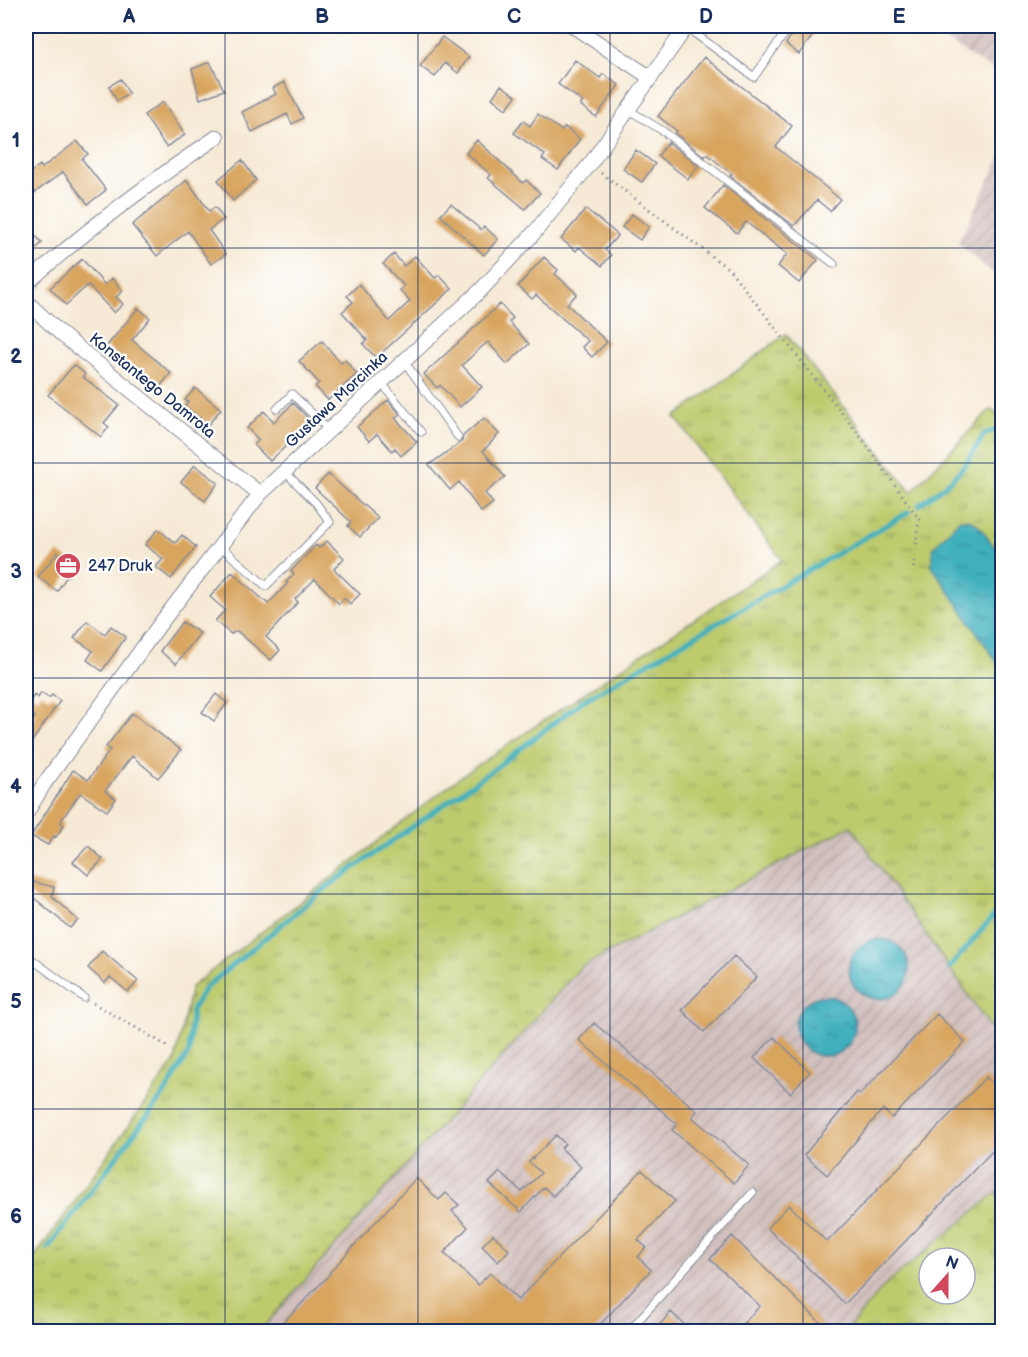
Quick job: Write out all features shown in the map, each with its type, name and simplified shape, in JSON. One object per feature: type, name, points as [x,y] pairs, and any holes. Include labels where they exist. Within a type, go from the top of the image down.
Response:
[{"type":"street","points":[[573,26],[651,78]]},
{"type":"street","name":"Gustawa Morcinka","points":[[26,814],[44,784],[219,545],[261,494],[480,291],[534,233],[590,164],[686,26]]},
{"type":"street","points":[[26,284],[70,244],[119,206],[217,137]]},
{"type":"street","name":"Konstantego Damrota","points":[[26,301],[112,376],[261,494]]},
{"type":"lane","points":[[686,26],[754,77],[790,26]]},
{"type":"lane","points":[[629,110],[663,131],[834,264]]},
{"type":"lane","points":[[404,360],[458,437]]},
{"type":"lane","points":[[381,382],[422,432]]},
{"type":"lane","points":[[277,409],[292,394],[329,430]]},
{"type":"lane","points":[[219,545],[266,586],[330,522],[316,503],[284,471]]},
{"type":"lane","points":[[26,955],[84,998]]},
{"type":"lane","points":[[629,1331],[753,1192]]},
{"type":"path","points":[[590,164],[730,270],[911,505],[919,519],[913,573]]},
{"type":"path","points":[[84,998],[169,1047]]},
{"type":"shaded area","points":[[927,26],[980,26],[1002,33],[1002,76],[926,28]]},
{"type":"shaded area","points":[[1002,154],[1002,281],[958,243]]},
{"type":"shaded area","points":[[851,826],[1002,1044],[1002,1188],[932,1246],[917,1246],[917,1258],[886,1284],[846,1331],[260,1332],[581,967]]},
{"type":"green space","points":[[786,334],[911,492],[991,409],[1002,416],[1002,1044],[851,826],[581,967],[260,1331],[26,1332],[26,1269],[175,1061],[191,987],[460,777],[782,560],[675,417]]},
{"type":"green space","points":[[1002,1188],[1002,1331],[846,1331],[886,1284],[917,1258],[917,1306],[977,1306],[977,1246],[932,1246]]},
{"type":"water","points":[[960,519],[969,519],[978,525],[1002,557],[1002,670],[932,566],[933,548]]},
{"type":"water","points":[[873,939],[885,939],[896,944],[904,952],[909,969],[907,981],[896,994],[885,999],[873,999],[862,994],[854,986],[849,975],[849,963],[854,952],[862,944]]},
{"type":"water","points":[[819,996],[831,996],[842,1001],[850,1009],[855,1026],[853,1038],[842,1051],[831,1056],[819,1056],[808,1051],[800,1043],[795,1032],[795,1020],[800,1009],[808,1001]]},
{"type":"building","points":[[796,26],[804,26],[814,34],[799,54],[786,44]]},
{"type":"building","points":[[442,37],[469,57],[458,73],[445,63],[435,77],[420,66]]},
{"type":"building","points":[[704,57],[792,126],[776,147],[840,199],[830,211],[817,200],[794,226],[730,176],[732,174],[707,154],[705,157],[675,133],[677,131],[658,116]]},
{"type":"building","points":[[575,60],[600,78],[603,74],[619,85],[596,117],[580,105],[583,102],[558,84]]},
{"type":"building","points":[[210,62],[224,90],[200,99],[192,69]]},
{"type":"building","points":[[121,79],[129,94],[117,101],[109,86]]},
{"type":"building","points":[[284,82],[303,118],[292,124],[287,114],[252,132],[242,112],[276,94],[273,88]]},
{"type":"building","points":[[501,85],[516,96],[506,109],[492,98]]},
{"type":"building","points":[[163,102],[185,135],[166,147],[144,115]]},
{"type":"building","points":[[538,114],[562,131],[565,127],[580,139],[558,170],[542,159],[545,155],[514,133],[523,121],[530,126]]},
{"type":"building","points":[[477,140],[523,183],[526,180],[540,193],[525,209],[488,178],[491,175],[466,153]]},
{"type":"building","points":[[77,141],[88,154],[82,159],[106,190],[88,204],[63,172],[26,199],[26,176],[40,165],[42,168]]},
{"type":"building","points":[[668,142],[698,166],[688,179],[658,156]]},
{"type":"building","points":[[636,150],[655,164],[642,182],[623,169]]},
{"type":"building","points":[[242,160],[256,180],[233,201],[218,180]]},
{"type":"building","points":[[187,180],[209,211],[215,207],[224,219],[209,230],[226,254],[211,264],[188,231],[157,256],[132,225]]},
{"type":"building","points":[[723,185],[818,260],[799,283],[778,266],[787,254],[746,222],[737,233],[705,208]]},
{"type":"building","points":[[451,204],[481,230],[484,226],[498,239],[484,255],[440,215]]},
{"type":"building","points":[[586,209],[618,235],[605,250],[611,255],[602,266],[579,247],[576,251],[561,239]]},
{"type":"building","points":[[632,214],[649,227],[640,240],[622,227]]},
{"type":"building","points":[[26,225],[42,243],[26,258]]},
{"type":"building","points":[[394,254],[404,266],[415,256],[435,278],[439,275],[452,289],[376,358],[363,344],[367,340],[342,312],[353,302],[347,296],[359,284],[389,321],[410,301],[400,290],[404,286],[383,264]]},
{"type":"building","points":[[544,257],[558,270],[555,274],[577,294],[567,304],[607,342],[592,357],[582,347],[588,341],[536,295],[532,299],[518,286]]},
{"type":"building","points":[[82,259],[105,285],[112,278],[123,291],[116,297],[123,304],[114,313],[88,285],[66,305],[50,288]]},
{"type":"building","points":[[500,304],[513,318],[509,322],[529,344],[507,364],[488,342],[462,365],[482,387],[460,407],[440,385],[437,388],[424,374]]},
{"type":"building","points":[[138,308],[150,318],[132,340],[171,373],[158,389],[106,347]]},
{"type":"building","points":[[322,341],[341,363],[345,360],[357,374],[328,400],[315,386],[319,383],[299,361]]},
{"type":"building","points":[[74,365],[85,374],[83,377],[119,405],[104,423],[109,427],[101,437],[48,395]]},
{"type":"building","points":[[195,388],[221,409],[208,425],[185,406],[188,402],[185,400]]},
{"type":"building","points":[[388,400],[400,414],[395,418],[417,442],[401,456],[395,448],[392,451],[377,434],[369,441],[357,427]]},
{"type":"building","points":[[293,403],[312,422],[270,461],[254,445],[259,440],[247,428],[264,411],[274,422]]},
{"type":"building","points":[[484,418],[499,434],[483,451],[505,477],[485,493],[493,503],[481,512],[459,482],[450,490],[429,465],[462,441],[463,436]]},
{"type":"building","points":[[195,465],[218,483],[205,501],[181,482]]},
{"type":"building","points":[[328,474],[378,518],[360,537],[348,526],[351,522],[315,488]]},
{"type":"building","points":[[158,529],[175,543],[182,535],[196,547],[171,579],[156,567],[163,559],[145,545]]},
{"type":"building","points":[[327,541],[344,558],[334,569],[360,594],[350,604],[344,598],[339,604],[315,579],[295,599],[298,602],[266,637],[280,650],[271,660],[237,631],[231,634],[215,621],[225,610],[210,597],[232,572],[268,604],[288,583],[286,582],[294,574],[291,571],[316,545],[319,548]]},
{"type":"building","points":[[58,552],[75,564],[57,591],[38,577]]},
{"type":"building","points":[[87,621],[105,634],[111,626],[126,637],[102,671],[87,660],[93,651],[74,638]]},
{"type":"building","points":[[182,622],[200,633],[176,664],[160,651]]},
{"type":"building","points":[[41,693],[49,698],[52,695],[60,701],[26,750],[26,729],[35,717],[26,708],[34,695],[38,698]]},
{"type":"building","points":[[216,694],[227,703],[214,721],[202,712]]},
{"type":"building","points":[[132,713],[181,750],[158,778],[132,756],[105,791],[116,799],[107,811],[80,793],[62,819],[61,823],[64,825],[48,845],[31,836],[73,770],[88,780],[110,750],[106,747]]},
{"type":"building","points":[[88,846],[103,859],[88,875],[73,862]]},
{"type":"building","points":[[26,880],[54,887],[52,897],[78,920],[70,928],[26,891]]},
{"type":"building","points":[[102,951],[138,981],[128,992],[110,977],[105,983],[88,968]]},
{"type":"building","points":[[734,956],[757,977],[704,1032],[682,1010]]},
{"type":"building","points":[[937,1014],[965,1042],[892,1118],[883,1109],[827,1175],[804,1155],[857,1092],[860,1094]]},
{"type":"building","points":[[594,1023],[697,1111],[692,1117],[749,1165],[734,1183],[672,1130],[677,1124],[579,1040]]},
{"type":"building","points":[[774,1037],[810,1072],[790,1093],[754,1058]]},
{"type":"building","points":[[986,1077],[1002,1094],[1002,1141],[845,1304],[767,1228],[789,1205],[827,1242]]},
{"type":"building","points":[[556,1135],[565,1144],[561,1148],[581,1167],[553,1196],[544,1187],[521,1212],[489,1183],[500,1172],[522,1192],[541,1173],[529,1162]]},
{"type":"building","points":[[642,1170],[675,1201],[638,1240],[646,1247],[638,1257],[651,1270],[593,1332],[274,1332],[330,1274],[416,1178],[439,1200],[446,1193],[459,1205],[452,1211],[468,1227],[444,1253],[478,1285],[490,1273],[518,1300]]},
{"type":"building","points":[[493,1234],[509,1250],[498,1262],[482,1246]]},
{"type":"building","points":[[732,1236],[830,1332],[735,1332],[760,1306],[710,1259]]},
{"type":"building","points":[[671,1312],[692,1332],[653,1332]]},
{"type":"waterway","points":[[919,505],[964,466],[984,434],[999,429],[1002,431]]},
{"type":"waterway","points":[[48,1248],[167,1090],[189,1052],[192,1010],[205,988],[327,887],[494,769],[584,700],[909,512]]},
{"type":"waterway","points":[[949,968],[1002,906]]},
{"type":"place","name":"247 Druk","points":[[68,566]]}]
